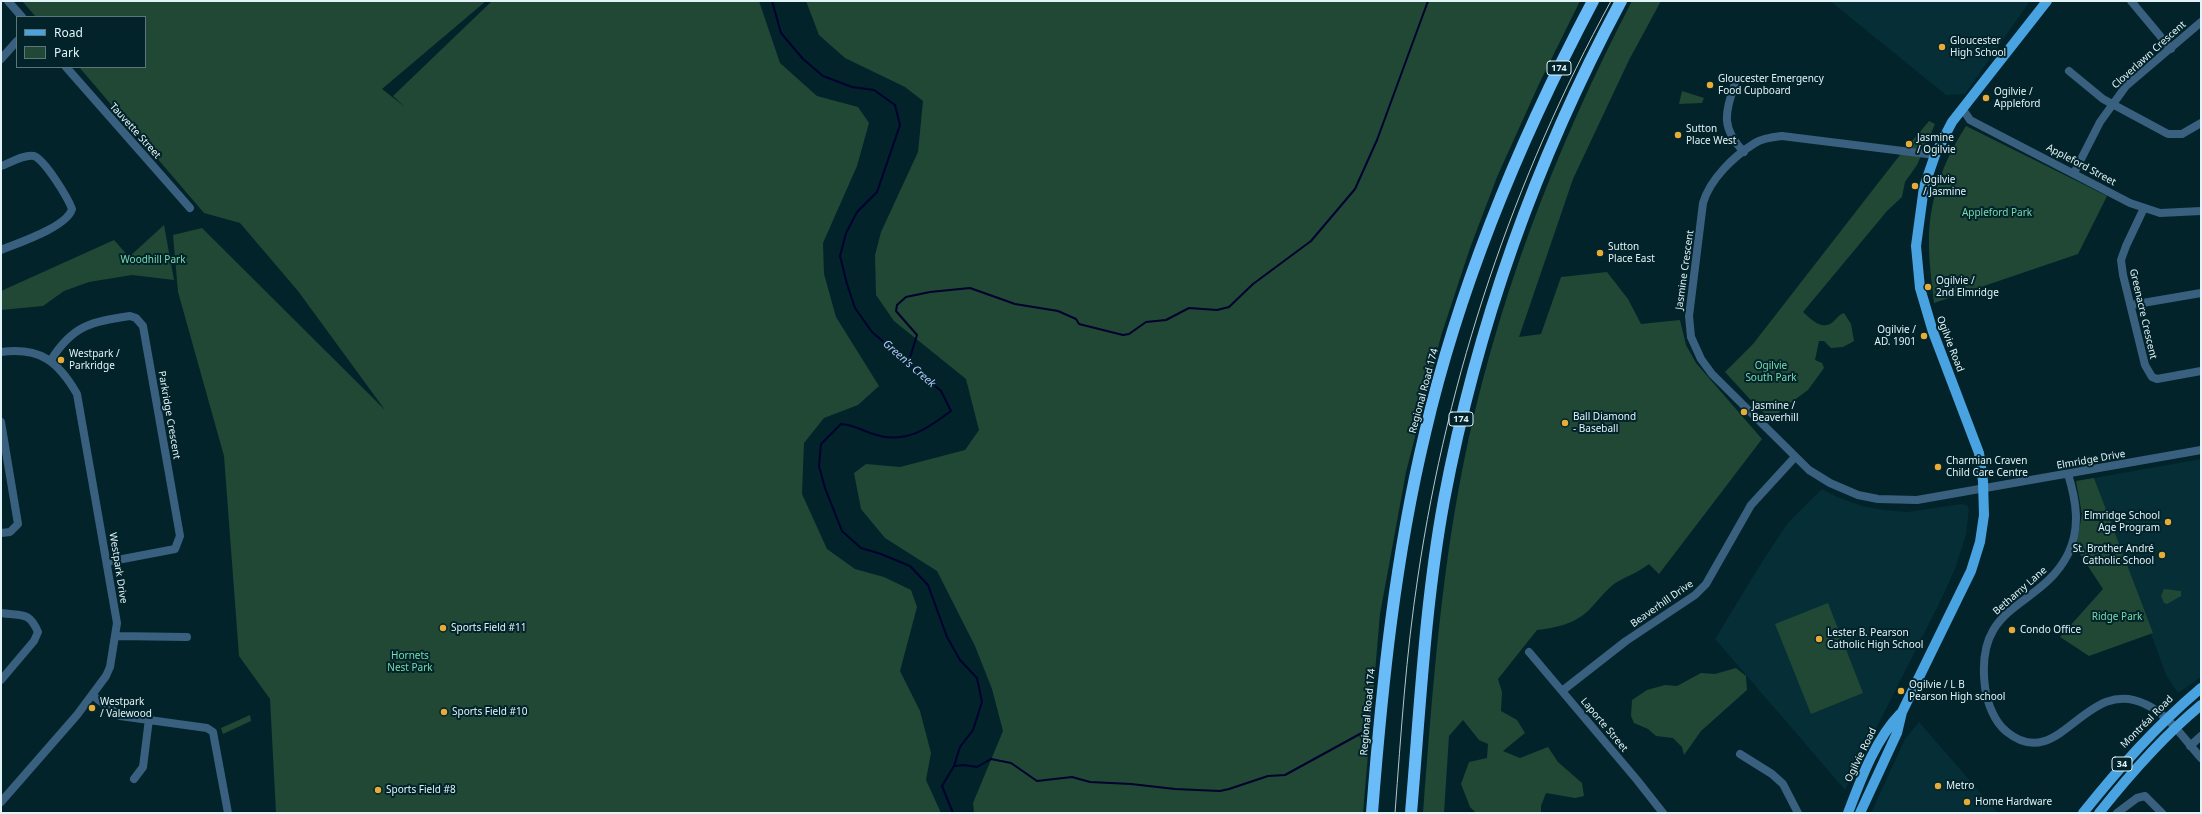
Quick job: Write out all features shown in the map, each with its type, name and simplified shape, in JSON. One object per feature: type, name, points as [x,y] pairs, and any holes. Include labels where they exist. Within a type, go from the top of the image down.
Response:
[{"type":"highway","name":"Regional Road 174","points":[[1372,813],[1380,710],[1394,592],[1412,492],[1441,370],[1460,306],[1510,179],[1547,93],[1593,1]]},
{"type":"highway","name":"174","points":[[1411,813],[1426,641],[1444,502],[1459,428],[1479,347],[1499,284],[1532,193],[1567,107],[1621,1]]},
{"type":"main road","name":"Ogilvie Road","points":[[1860,813],[1897,733],[1902,712],[1974,563],[1982,530],[1984,490],[1982,463],[1974,437],[1937,344],[1920,288],[1916,246],[1924,187],[1935,155],[1962,108],[2047,1]]},
{"type":"main road","name":"Montréal Road","points":[[2083,813],[2124,762],[2165,719],[2201,688]]},
{"type":"main road","name":"34","points":[[2099,813],[2140,762],[2174,728],[2201,705]]},
{"type":"main road","name":"Ogilvie Road","points":[[1848,813],[1883,737],[1889,726],[1902,712]]},
{"type":"street","points":[[8,1],[21,16]]},
{"type":"street","points":[[2131,1],[2171,49]]},
{"type":"street","name":"Cloverlawn Crescent","points":[[2074,173],[2100,122],[2126,86],[2201,22]]},
{"type":"street","points":[[1,59],[16,42]]},
{"type":"street","name":"Tauvette Street","points":[[67,68],[190,208]]},
{"type":"street","points":[[2069,71],[2112,104]]},
{"type":"street","points":[[1736,80],[1728,107],[1727,122],[1731,137],[1744,152]]},
{"type":"street","name":"Cloverlawn Crescent","points":[[2112,104],[2168,134],[2182,134],[2201,123]]},
{"type":"street","name":"Appleford Street","points":[[1962,108],[1970,120],[2130,203],[2160,212],[2201,211]]},
{"type":"street","name":"Jasmine Crescent","points":[[1935,155],[1783,135],[1762,140],[1744,152],[1714,180],[1706,191],[1689,311],[1689,326],[1696,348],[1712,374],[1809,470],[1830,483],[1858,495],[1878,499],[1917,500],[1984,490]]},
{"type":"street","points":[[1,166],[24,157],[34,156],[43,163],[66,195],[72,209],[71,214],[53,226],[1,250]]},
{"type":"street","name":"Greenacre Crescent","points":[[2144,208],[2121,260],[2122,275],[2131,305],[2145,365],[2152,377],[2157,379],[2201,371]]},
{"type":"street","points":[[2131,305],[2201,293]]},
{"type":"street","name":"Parkridge Crescent","points":[[51,360],[60,346],[74,332],[93,323],[130,316],[136,318],[143,326],[180,536],[175,549],[107,562]]},
{"type":"street","name":"Westpark Drive","points":[[1,352],[18,350],[37,353],[51,360],[69,380],[77,394],[107,562],[116,624],[116,636],[110,667],[92,695],[1,802]]},
{"type":"street","points":[[1,422],[18,524],[10,532],[1,533]]},
{"type":"street","name":"Elmridge Drive","points":[[1984,490],[2201,450]]},
{"type":"street","name":"Beaverhill Drive","points":[[1562,690],[1626,641],[1695,595],[1706,584],[1751,505],[1795,457]]},
{"type":"street","name":"Bethamy Lane","points":[[2068,474],[2074,494],[2077,513],[2072,545],[2060,568],[2007,613],[1989,638],[1984,668],[1986,694],[1991,709],[2006,732],[2019,740],[2034,743],[2048,740],[2062,733],[2090,709],[2112,699],[2126,698],[2145,704],[2165,719],[2201,758]]},
{"type":"street","points":[[1,613],[28,617],[33,620],[38,632],[34,641],[1,680]]},
{"type":"street","points":[[116,636],[186,637]]},
{"type":"street","name":"Laporte Street","points":[[1528,652],[1562,690],[1662,812]]},
{"type":"street","points":[[92,695],[120,716],[207,728],[213,732],[228,813]]},
{"type":"street","points":[[134,779],[143,767],[149,719]]},
{"type":"street","points":[[2190,746],[2201,736]]},
{"type":"street","points":[[1740,754],[1772,774],[1783,784],[1798,813]]},
{"type":"street","points":[[2118,813],[2137,798],[2145,796],[2162,813]]},
{"type":"shaded area","name":"Gloucester High School","points":[[1830,1],[2030,1],[1965,94],[1946,95]]},
{"type":"shaded area","name":"St. Brother André Catholic School","points":[[2201,459],[2201,677],[2178,693],[2166,675],[2094,478]]},
{"type":"shaded area","name":"Lester B. Pearson Catholic High School","points":[[1822,489],[1837,497],[1862,506],[1884,510],[1907,512],[1961,504],[1967,505],[1969,509],[1966,535],[1955,569],[1939,604],[1845,790],[1715,639],[1787,524]]},
{"type":"shaded area","points":[[1919,722],[1998,813],[1871,813],[1905,739]]},
{"type":"green space","name":"Hornets Nest Park","points":[[22,1],[486,1],[382,89],[405,107],[393,96],[492,1],[759,1],[780,63],[817,96],[858,107],[869,123],[857,166],[823,243],[824,274],[836,317],[879,386],[858,405],[824,418],[804,443],[802,494],[827,549],[855,569],[884,577],[911,590],[917,607],[900,671],[920,711],[931,753],[926,780],[941,813],[276,813],[270,699],[239,656],[224,456],[178,292],[173,235],[202,228],[385,410],[298,291],[240,223],[204,213],[80,68],[146,68],[146,16],[35,16]]},
{"type":"green space","points":[[806,1],[1580,1],[1539,84],[1497,177],[1470,248],[1441,336],[1406,472],[1380,614],[1363,813],[974,813],[973,803],[1003,731],[992,689],[975,646],[937,571],[885,538],[861,509],[854,473],[866,464],[900,467],[965,450],[979,430],[966,379],[894,321],[876,295],[875,255],[881,232],[918,152],[923,101],[905,87],[845,58],[819,35]]},
{"type":"green space","points":[[1632,1],[1661,1],[1629,60],[1573,179],[1519,337],[1541,334],[1561,277],[1607,272],[1628,299],[1641,324],[1680,320],[1686,345],[1696,363],[1762,439],[1659,574],[1649,564],[1641,570],[1614,584],[1588,611],[1577,619],[1557,627],[1537,630],[1498,679],[1502,692],[1501,711],[1517,720],[1525,733],[1503,751],[1520,758],[1548,747],[1558,762],[1582,783],[1584,796],[1575,798],[1546,793],[1541,806],[1541,813],[1476,813],[1470,807],[1461,784],[1469,762],[1487,758],[1488,744],[1479,740],[1463,720],[1449,736],[1444,813],[1423,813],[1442,599],[1454,513],[1475,410],[1491,349],[1530,230],[1577,114]]},
{"type":"green space","points":[[1682,91],[1704,98],[1702,103],[1679,104]]},
{"type":"green space","name":"Ogilvie South Park","points":[[1929,121],[1935,124],[1917,165],[1905,182],[1902,197],[1887,211],[1803,312],[1821,325],[1830,324],[1844,313],[1851,324],[1854,341],[1843,347],[1831,348],[1824,341],[1819,341],[1815,360],[1822,363],[1824,368],[1808,390],[1782,409],[1773,420],[1759,409],[1725,372],[1753,344],[1896,160]]},
{"type":"green space","name":"Appleford Park","points":[[1966,126],[2107,196],[2078,254],[1934,303],[1929,252],[1931,213],[1938,182],[1950,153]]},
{"type":"green space","name":"Woodhill Park","points":[[164,225],[174,280],[132,275],[89,282],[64,291],[43,306],[1,310],[1,291],[114,240],[129,257]]},
{"type":"green space","name":"Ridge Park","points":[[2094,478],[2153,633],[2089,656],[2060,637],[2103,589],[2076,548],[2082,514],[2076,481]]},
{"type":"green space","points":[[2164,589],[2181,591],[2181,596],[2167,604],[2164,603],[2161,596]]},
{"type":"green space","points":[[1828,603],[1863,693],[1811,714],[1775,624]]},
{"type":"green space","points":[[1736,668],[1746,676],[1747,690],[1701,731],[1684,755],[1682,747],[1673,738],[1656,736],[1648,729],[1634,723],[1631,716],[1632,700],[1647,690],[1665,685],[1677,686],[1701,673],[1715,674]]},
{"type":"green space","points":[[250,715],[251,721],[223,734],[221,728]]},
{"type":"waterway","name":"Green's Creek","points":[[772,1],[781,33],[803,59],[823,76],[852,87],[874,90],[895,105],[900,125],[877,192],[857,212],[846,233],[840,256],[855,308],[872,332],[941,391],[951,411],[924,429],[895,438],[873,434],[841,424],[821,444],[819,466],[825,488],[842,531],[861,548],[881,554],[910,566],[928,585],[947,637],[960,660],[977,678],[982,702],[973,730],[960,747],[954,766],[942,786],[953,813]]},
{"type":"waterway","points":[[908,364],[917,335],[896,311],[897,305],[906,297],[930,292],[970,288],[1015,304],[1058,311],[1076,319],[1079,324],[1123,335],[1129,334],[1146,322],[1166,320],[1189,308],[1217,310],[1229,307],[1253,284],[1311,241],[1355,189],[1377,140],[1428,1]]},
{"type":"waterway","points":[[954,766],[964,765],[977,767],[991,759],[1011,763],[1037,781],[1072,777],[1090,782],[1220,791],[1268,776],[1285,775],[1369,729]]},
{"type":"tram line","points":[[1395,813],[1407,664],[1418,576],[1431,501],[1447,426],[1466,352],[1489,280],[1515,208],[1544,138],[1576,69],[1611,1]]},
{"type":"place","name":"Gloucester High School","points":[[1942,47]]},
{"type":"place","name":"Gloucester Emergency Food Cupboard","points":[[1710,85]]},
{"type":"place","name":"Ogilvie / Appleford","points":[[1986,98]]},
{"type":"place","name":"Sutton Place West","points":[[1678,135]]},
{"type":"place","name":"Jasmine / Ogilvie","points":[[1909,144]]},
{"type":"place","name":"Ogilvie / Jasmine","points":[[1915,186]]},
{"type":"place","name":"Sutton Place East","points":[[1600,253]]},
{"type":"place","name":"Ogilvie / 2nd Elmridge","points":[[1928,287]]},
{"type":"place","name":"Ogilvie / AD. 1901","points":[[1924,336]]},
{"type":"place","name":"Westpark / Parkridge","points":[[61,360]]},
{"type":"place","name":"Jasmine / Beaverhill","points":[[1744,412]]},
{"type":"place","name":"Ball Diamond - Baseball","points":[[1565,423]]},
{"type":"place","name":"Charmian Craven Child Care Centre","points":[[1938,467]]},
{"type":"place","name":"Elmridge School Age Program","points":[[2168,522]]},
{"type":"place","name":"St. Brother André Catholic School","points":[[2162,555]]},
{"type":"place","name":"Sports Field #11","points":[[443,628]]},
{"type":"place","name":"Condo Office","points":[[2012,630]]},
{"type":"place","name":"Lester B. Pearson Catholic High School","points":[[1819,639]]},
{"type":"place","name":"Ogilvie / L B Pearson High school","points":[[1901,691]]},
{"type":"place","name":"Westpark / Valewood","points":[[92,708]]},
{"type":"place","name":"Sports Field #10","points":[[444,712]]},
{"type":"place","name":"Metro","points":[[1938,786]]},
{"type":"place","name":"Sports Field #8","points":[[378,790]]},
{"type":"place","name":"Home Hardware","points":[[1967,802]]}]
